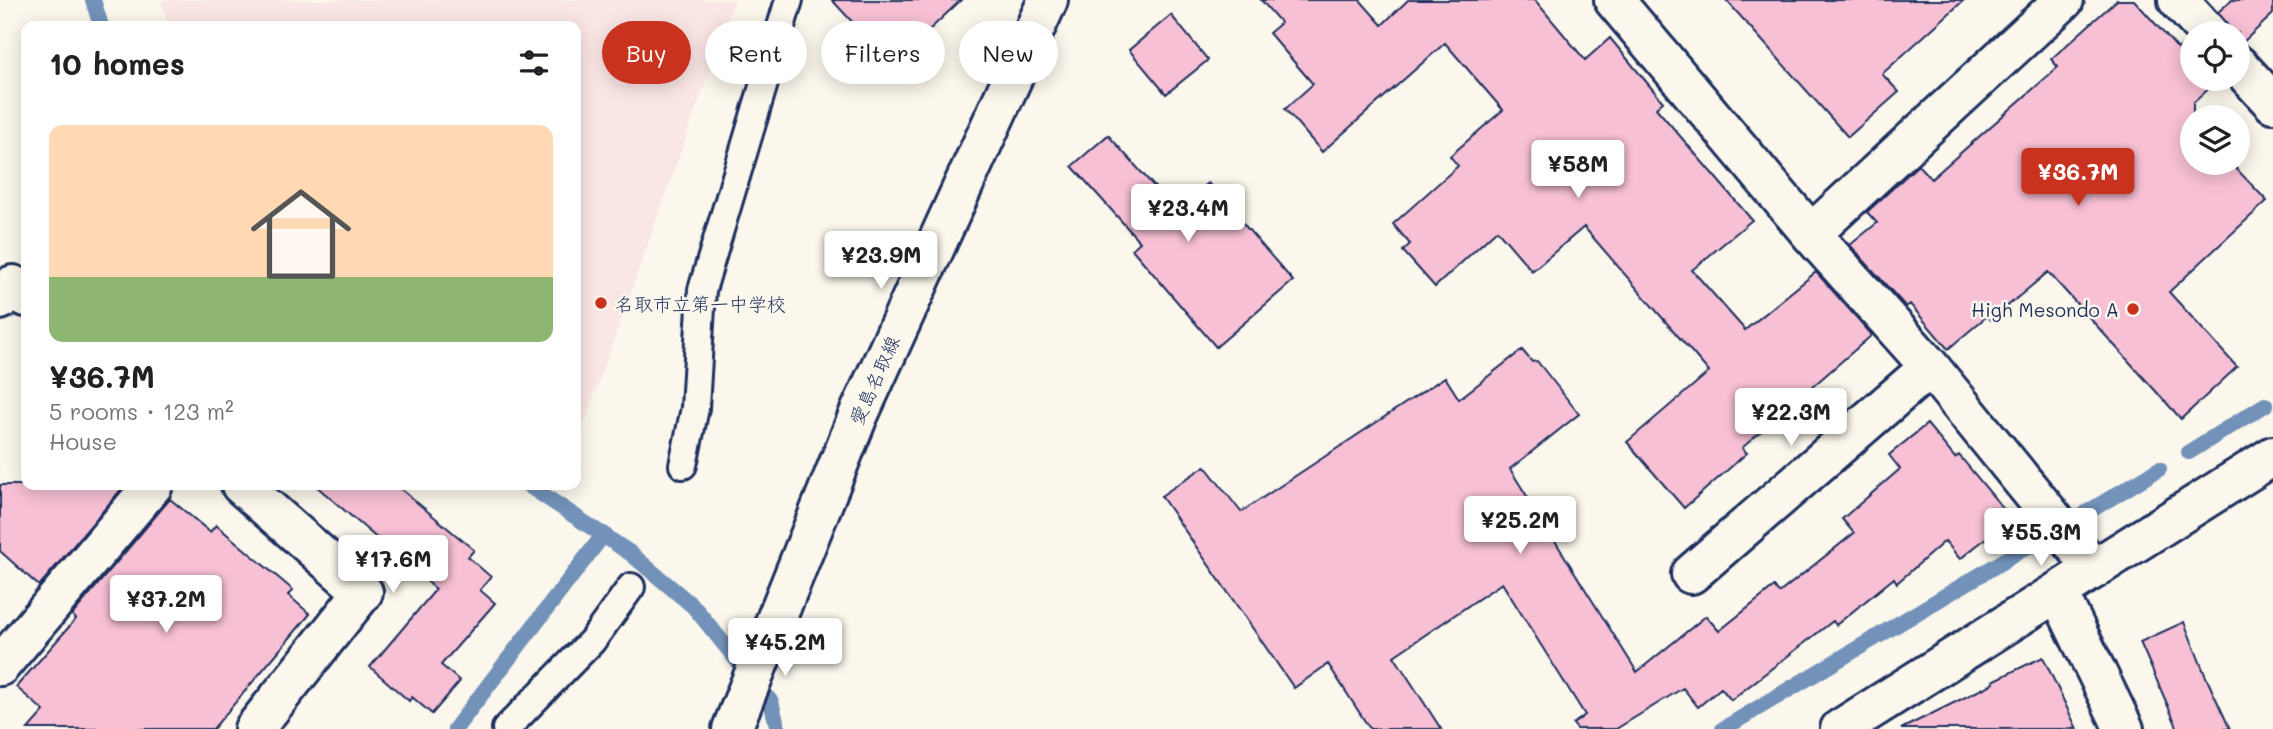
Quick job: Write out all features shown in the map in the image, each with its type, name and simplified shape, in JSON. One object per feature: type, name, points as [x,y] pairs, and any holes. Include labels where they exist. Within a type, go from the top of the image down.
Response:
[{"type":"street","name":"愛島名取線","points":[[734,725],[858,416],[1048,0]]},
{"type":"street","points":[[1614,0],[1811,234],[1930,367],[2094,569]]},
{"type":"street","points":[[1811,234],[2064,0]]},
{"type":"street","points":[[2178,0],[2197,21]]},
{"type":"street","points":[[2250,78],[2273,103]]},
{"type":"street","points":[[1691,574],[1930,367]]},
{"type":"street","points":[[1840,729],[2273,456]]},
{"type":"street","points":[[0,666],[149,490]]},
{"type":"street","points":[[247,490],[363,592],[254,729]]},
{"type":"street","points":[[2058,592],[2124,729]]},
{"type":"lane","points":[[683,465],[695,408],[702,290],[789,0]]},
{"type":"lane","points":[[506,729],[592,641],[631,587]]},
{"type":"shaded area","name":"名取市立第一中学校","points":[[161,0],[735,0],[728,21],[705,21],[705,84],[581,431],[581,21],[167,21]]},
{"type":"building","points":[[832,0],[961,0],[939,21],[851,21]]},
{"type":"building","points":[[1261,0],[1360,0],[1382,25],[1408,0],[1535,0],[1585,60],[1610,38],[1663,102],[1656,108],[1752,220],[1692,270],[1745,330],[1816,272],[1872,335],[1742,448],[1747,453],[1684,508],[1627,442],[1709,372],[1584,227],[1532,271],[1497,230],[1435,287],[1403,251],[1410,244],[1393,224],[1458,166],[1450,156],[1503,110],[1445,43],[1322,152],[1285,109],[1313,84],[1269,33],[1281,23]]},
{"type":"building","points":[[1726,0],[1964,0],[1882,74],[1899,92],[1848,137]]},
{"type":"building","points":[[2117,0],[2134,0],[2178,49],[2180,47],[2180,91],[2206,91],[2193,105],[2180,105],[2180,175],[2242,175],[2267,201],[2169,292],[2237,367],[2181,419],[2048,272],[1991,320],[1987,316],[1948,349],[1910,304],[1906,307],[1850,245],[1877,223],[1867,212],[1918,165],[1931,179],[2058,67],[2051,59]]},
{"type":"building","points":[[2232,0],[2273,0],[2273,14],[2250,36],[2250,21],[2223,21],[2218,12]]},
{"type":"building","points":[[1171,15],[1208,60],[1166,94],[1129,50]]},
{"type":"building","points":[[1108,135],[1176,211],[1208,183],[1293,281],[1216,347],[1132,249],[1140,242],[1072,166]]},
{"type":"building","points":[[1522,350],[1532,362],[1537,361],[1579,414],[1510,469],[1637,672],[1706,616],[1719,631],[1774,587],[1779,593],[1854,533],[1842,519],[1900,469],[1889,455],[1927,424],[1955,458],[1959,455],[2011,518],[1960,559],[1945,541],[1897,583],[1894,578],[1836,625],[1833,621],[1731,700],[1721,688],[1698,707],[1683,688],[1616,729],[1577,729],[1573,724],[1585,715],[1502,583],[1394,656],[1441,729],[1370,729],[1328,664],[1294,688],[1161,496],[1205,466],[1241,512],[1445,377],[1459,399]]},
{"type":"building","points":[[0,485],[21,485],[21,490],[121,490],[39,586],[0,551]]},
{"type":"building","points":[[321,490],[402,490],[474,550],[468,557],[491,577],[480,590],[495,603],[441,665],[460,681],[432,714],[412,697],[409,701],[370,667],[436,589]]},
{"type":"building","points":[[170,499],[210,532],[216,525],[293,590],[288,595],[310,614],[213,729],[28,729],[44,711],[16,687],[76,619],[72,615]]},
{"type":"building","points":[[2184,622],[2230,729],[2178,729],[2140,642]]},
{"type":"building","points":[[2043,657],[2077,729],[1901,729],[1994,683],[1993,681]]},
{"type":"waterway","points":[[93,0],[99,21]]},
{"type":"waterway","points":[[2189,452],[2265,405]]},
{"type":"waterway","points":[[2086,513],[2159,469]]},
{"type":"waterway","points":[[536,490],[630,553],[694,607],[771,702],[778,729]]},
{"type":"waterway","points":[[455,729],[604,534]]},
{"type":"waterway","points":[[1723,729],[2030,545]]},
{"type":"place","name":"名取市立第一中学校","points":[[601,303]]},
{"type":"place","name":"High Mesondo A","points":[[2133,309]]}]
